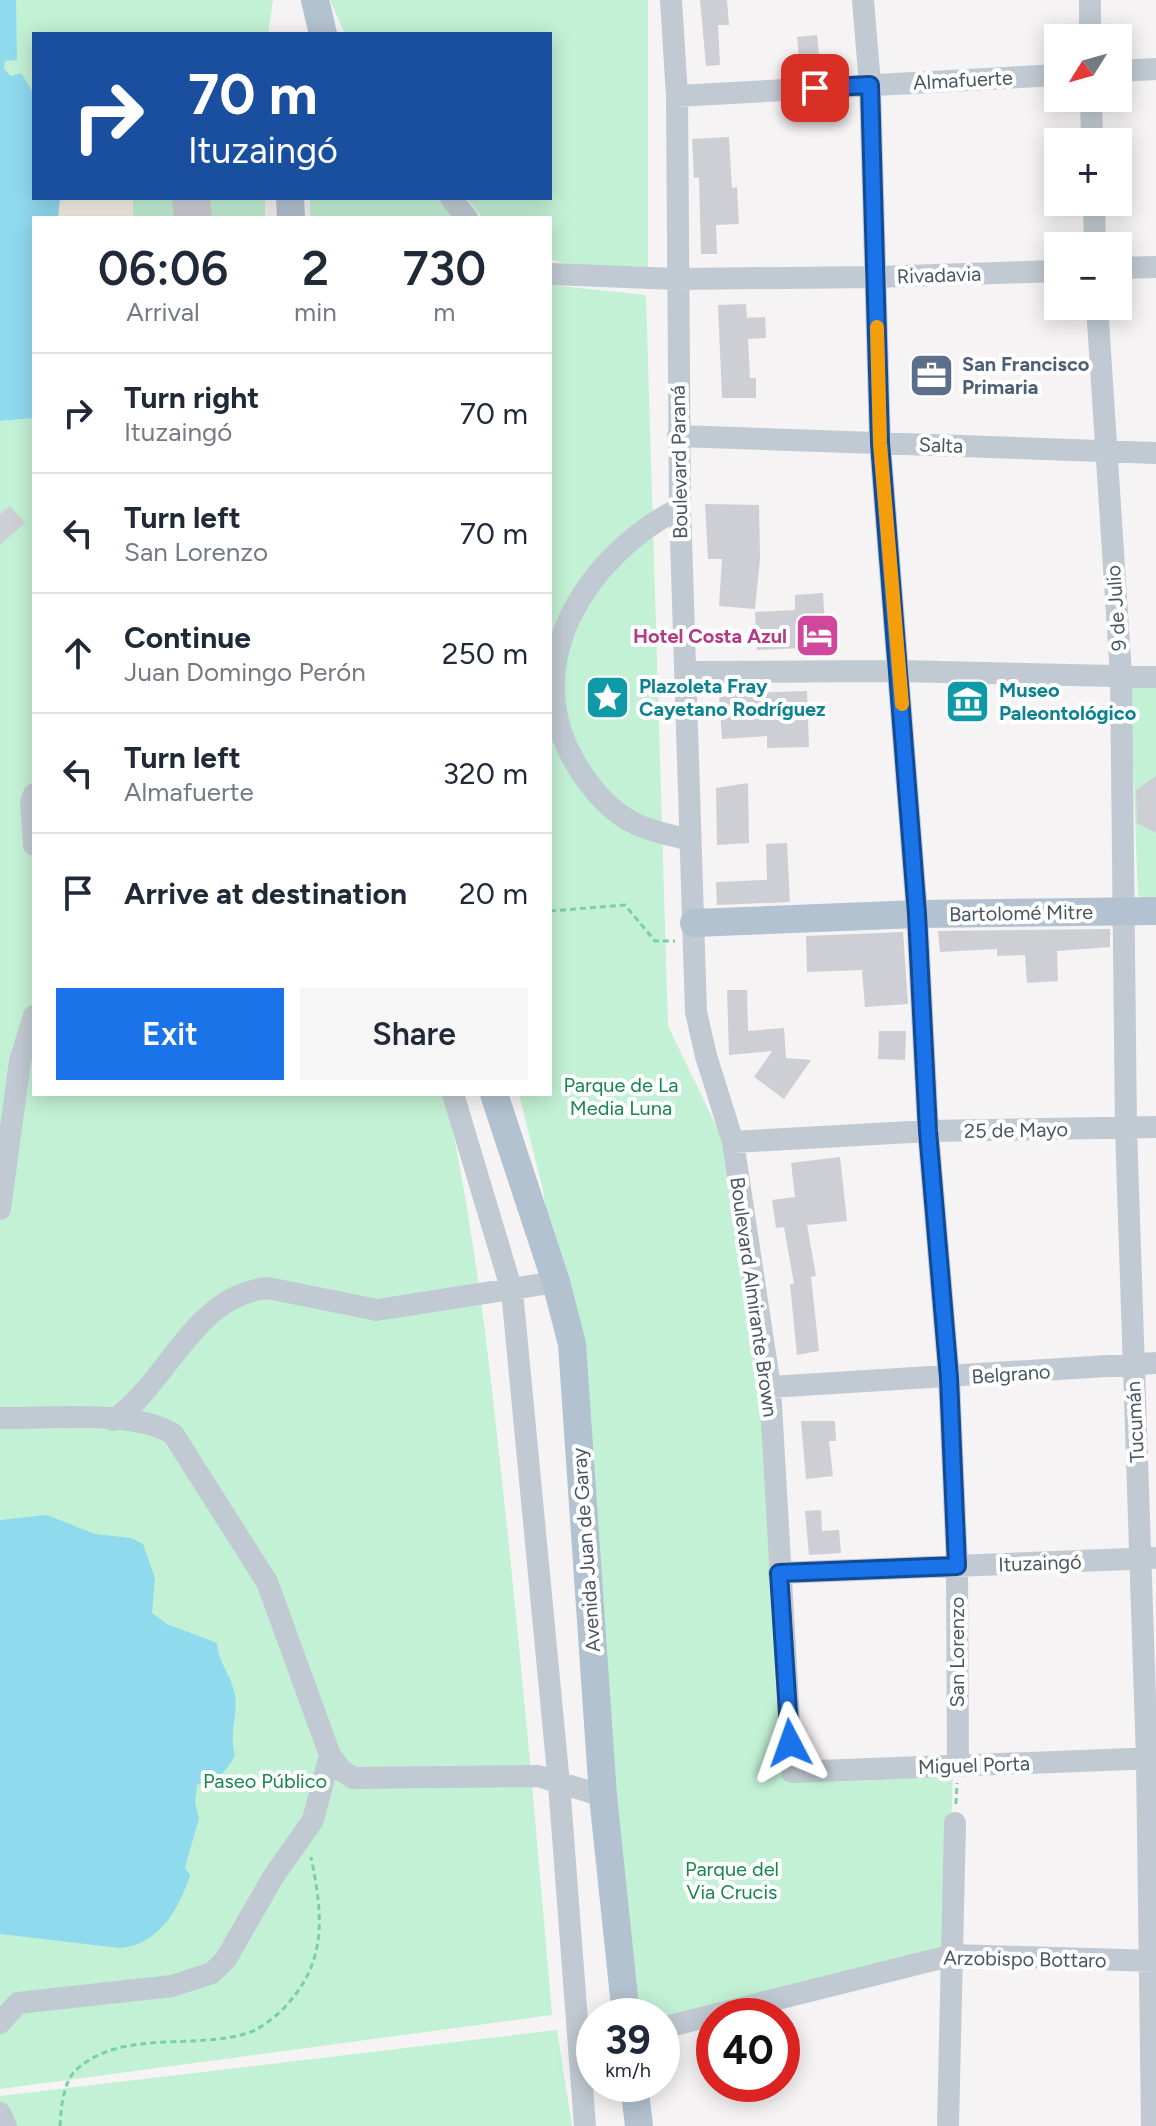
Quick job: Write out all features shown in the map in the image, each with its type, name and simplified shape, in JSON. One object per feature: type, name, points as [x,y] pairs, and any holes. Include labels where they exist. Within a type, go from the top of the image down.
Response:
[{"type":"main road","points":[[300,32],[307,0]]},
{"type":"main road","points":[[315,0],[323,32]]},
{"type":"main road","name":"Bartolomé Mitre","points":[[694,932],[917,914],[1156,911]]},
{"type":"main road","name":"Avenida Juan de Garay","points":[[495,1096],[556,1282],[572,1344],[603,1796],[624,1998]]},
{"type":"main road","points":[[636,2102],[639,2126]]},
{"type":"street","name":"Boulevard Paraná","points":[[671,0],[677,96],[678,436],[694,932]]},
{"type":"street","name":"San Lorenzo","points":[[863,0],[870,85],[880,443],[900,671],[928,1131],[949,1378],[957,1566],[958,1766]]},
{"type":"street","points":[[1090,0],[1090,24]]},
{"type":"street","points":[[1132,70],[1156,69]]},
{"type":"street","name":"Almafuerte","points":[[677,96],[1044,76]]},
{"type":"street","points":[[453,200],[465,216]]},
{"type":"street","points":[[1132,268],[1156,267]]},
{"type":"street","name":"Rivadavia","points":[[552,274],[676,279],[1044,271]]},
{"type":"street","name":"9 de Julio","points":[[1098,320],[1121,675],[1123,911]]},
{"type":"street","name":"Salta","points":[[678,436],[1156,453]]},
{"type":"street","points":[[680,508],[649,523],[625,543],[590,583],[564,626],[555,655],[552,692],[568,750],[586,781],[611,808],[636,825],[689,840]]},
{"type":"street","points":[[687,672],[900,671],[1156,677]]},
{"type":"street","name":"Tucumán","points":[[1123,911],[1132,1365],[1149,1558],[1154,1961],[1152,2126]]},
{"type":"street","name":"Boulevard Almirante Brown","points":[[694,932],[699,1031],[733,1142],[770,1387],[792,1772]]},
{"type":"street","points":[[0,1209],[20,1061],[32,1022]]},
{"type":"street","points":[[454,1096],[512,1291],[559,1784],[585,2126]]},
{"type":"street","name":"25 de Mayo","points":[[733,1142],[928,1131],[1156,1127]]},
{"type":"street","points":[[114,1420],[150,1389],[199,1323],[230,1299],[250,1290],[268,1288],[377,1310],[556,1282]]},
{"type":"street","name":"Belgrano","points":[[770,1387],[1156,1363]]},
{"type":"street","points":[[150,1389],[173,1434],[267,1582],[330,1755],[341,1770],[353,1778],[538,1776],[603,1796]]},
{"type":"street","points":[[0,1418],[114,1420],[158,1425],[173,1434]]},
{"type":"street","name":"Ituzaingó","points":[[779,1573],[1149,1558]]},
{"type":"street","points":[[0,2023],[18,2003],[172,1986],[212,1973],[226,1959],[273,1877],[306,1833],[318,1805],[330,1755]]},
{"type":"street","name":"Miguel Porta","points":[[792,1772],[1152,1759]]},
{"type":"street","points":[[948,2126],[955,1823]]},
{"type":"street","name":"Arzobispo Bottaro","points":[[680,2023],[953,1955],[1154,1961]]},
{"type":"street","points":[[0,2113],[6,2126]]},
{"type":"path","points":[[552,911],[625,905],[655,941],[694,932]]},
{"type":"path","points":[[955,1823],[958,1766]]},
{"type":"path","points":[[60,2126],[61,2104],[74,2071],[96,2056],[134,2047],[249,2033],[283,2010],[304,1983],[321,1935],[322,1910],[306,1833]]},
{"type":"green space","points":[[0,0],[273,0],[268,32],[32,32],[32,91],[20,74],[0,101]]},
{"type":"green space","points":[[330,0],[648,0],[648,267],[572,266],[552,260],[552,216],[481,216],[468,200],[552,200],[552,32],[344,32]]},
{"type":"green space","points":[[60,200],[265,200],[265,216],[58,216]]},
{"type":"green space","points":[[310,200],[442,200],[454,216],[310,216]]},
{"type":"green space","name":"Parque del Via Crucis","points":[[552,285],[646,295],[668,1026],[725,1144],[763,1388],[787,1774],[953,1771],[947,1945],[756,1998],[696,1998],[696,2015],[680,2019],[680,1998],[624,1998],[570,1404],[543,1190],[520,1096],[552,1096]]},
{"type":"green space","name":"Paseo Público","points":[[32,418],[32,1096],[445,1096],[480,1291],[492,1390],[523,1686],[552,2015],[0,2089],[0,421]]},
{"type":"green space","points":[[1130,685],[1156,686],[1156,900],[1138,896]]},
{"type":"green space","points":[[557,2030],[572,2126],[0,2126],[0,2096]]},
{"type":"sand","points":[[60,200],[133,200],[133,216],[58,216]]},
{"type":"water","points":[[0,0],[16,0],[17,60],[5,61],[4,69],[11,76],[21,73],[32,91],[32,200],[60,200],[58,216],[32,216],[32,418],[0,421]]},
{"type":"water","points":[[47,1515],[95,1534],[131,1538],[143,1544],[155,1578],[152,1613],[167,1624],[217,1643],[235,1699],[235,1755],[220,1775],[197,1785],[195,1803],[199,1819],[185,1867],[190,1876],[179,1901],[156,1933],[134,1945],[120,1948],[0,1934],[0,1520]]},
{"type":"building","points":[[700,0],[727,0],[729,25],[718,25],[720,65],[706,66]]},
{"type":"building","points":[[817,35],[820,66],[800,68],[797,37]]},
{"type":"building","points":[[729,137],[732,188],[737,187],[739,224],[716,225],[717,254],[701,254],[699,177],[694,178],[692,139]]},
{"type":"building","points":[[172,200],[210,200],[212,216],[174,216]]},
{"type":"building","points":[[746,304],[747,318],[765,317],[766,338],[748,339],[750,378],[756,378],[756,398],[722,398],[718,305]]},
{"type":"building","points":[[705,504],[759,505],[760,559],[755,609],[719,606],[722,559],[708,559]]},
{"type":"building","points":[[10,506],[25,523],[0,545],[0,514]]},
{"type":"building","points":[[823,593],[826,647],[757,650],[755,612],[795,610],[795,595]]},
{"type":"building","points":[[807,691],[809,747],[767,748],[767,736],[722,739],[719,694]]},
{"type":"building","points":[[1156,776],[1156,833],[1137,823],[1136,790]]},
{"type":"building","points":[[748,783],[749,843],[717,845],[716,788]]},
{"type":"building","points":[[787,843],[790,902],[717,905],[716,882],[767,880],[766,844]]},
{"type":"building","points":[[1110,929],[1110,947],[1057,951],[1058,981],[1027,983],[1025,955],[997,956],[997,949],[940,952],[938,931]]},
{"type":"building","points":[[903,932],[908,1004],[865,1007],[862,970],[807,972],[806,936]]},
{"type":"building","points":[[727,990],[747,990],[748,1031],[784,1028],[786,1058],[811,1060],[784,1099],[754,1077],[772,1051],[729,1055]]},
{"type":"building","points":[[879,1031],[906,1031],[905,1060],[878,1059]]},
{"type":"building","points":[[840,1157],[847,1221],[807,1225],[816,1276],[811,1277],[819,1351],[797,1355],[790,1284],[794,1284],[784,1227],[776,1228],[772,1200],[795,1197],[791,1163]]},
{"type":"building","points":[[801,1421],[835,1421],[836,1441],[829,1441],[833,1476],[806,1479]]},
{"type":"building","points":[[821,1510],[822,1531],[839,1530],[841,1553],[809,1555],[805,1511]]},
{"type":"slow traffic","points":[[877,327],[880,443],[902,704]]},
{"type":"place","name":"San Francisco Primaria","points":[[931,375]]},
{"type":"place","name":"Hotel Costa Azul","points":[[818,636]]},
{"type":"place","name":"Plazoleta Fray Cayetano Rodríguez","points":[[608,697]]},
{"type":"place","name":"Museo Paleontológico","points":[[968,702]]},
{"type":"route","points":[[790,1743],[779,1573],[957,1566],[949,1378],[928,1131],[900,671],[880,443],[870,85],[815,88]]},
{"type":"park label","name":"Parque de La Media Luna","points":[[621,1096]]}]
